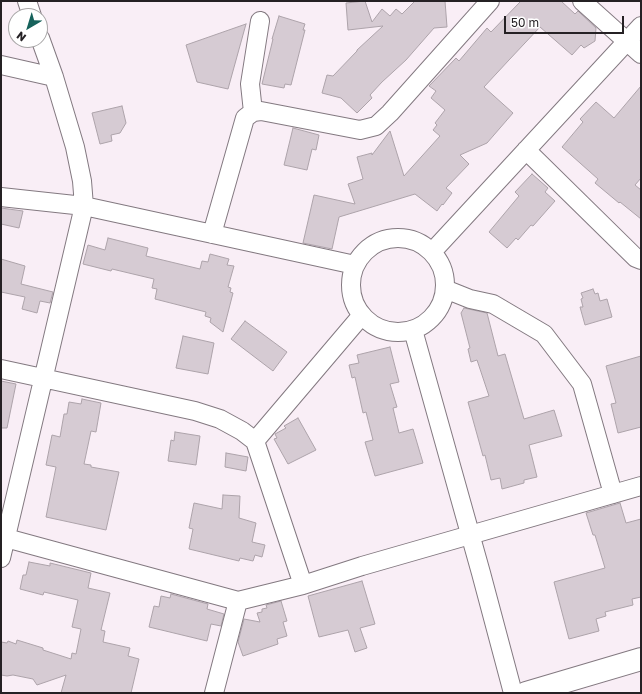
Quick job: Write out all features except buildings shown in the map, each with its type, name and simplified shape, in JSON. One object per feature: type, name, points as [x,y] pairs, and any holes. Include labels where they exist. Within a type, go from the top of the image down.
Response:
[{"type":"street","points":[[212,234],[245,118],[252,112],[261,111],[360,130],[376,126],[390,113],[490,1]]},
{"type":"street","points":[[582,1],[641,54]]},
{"type":"street","points":[[252,112],[250,84],[260,21]]},
{"type":"street","points":[[432,252],[641,26]]},
{"type":"street","points":[[1,558],[84,206],[82,181],[74,148],[54,77],[44,48]]},
{"type":"street","points":[[1,64],[54,77]]},
{"type":"street","points":[[526,150],[636,258],[641,260]]},
{"type":"street","points":[[1,197],[84,206],[355,265]]},
{"type":"street","points":[[397,237],[409,239],[422,244],[432,252],[440,263],[445,276],[445,290],[442,303],[435,314],[425,324],[413,330],[399,332],[385,330],[372,324],[362,315],[355,304],[351,291],[351,277],[355,265],[362,254],[372,245],[397,237]]},
{"type":"street","points":[[445,290],[470,299],[493,304],[544,334],[582,384],[613,494]]},
{"type":"street","points":[[255,441],[362,315]]},
{"type":"street","points":[[413,330],[471,535],[513,693]]},
{"type":"street","points":[[1,369],[195,411],[220,419],[242,431],[255,441],[304,585]]},
{"type":"street","points":[[6,538],[238,601],[304,585],[641,486]]},
{"type":"street","points":[[214,693],[238,601]]},
{"type":"street","points":[[526,693],[641,659]]}]
